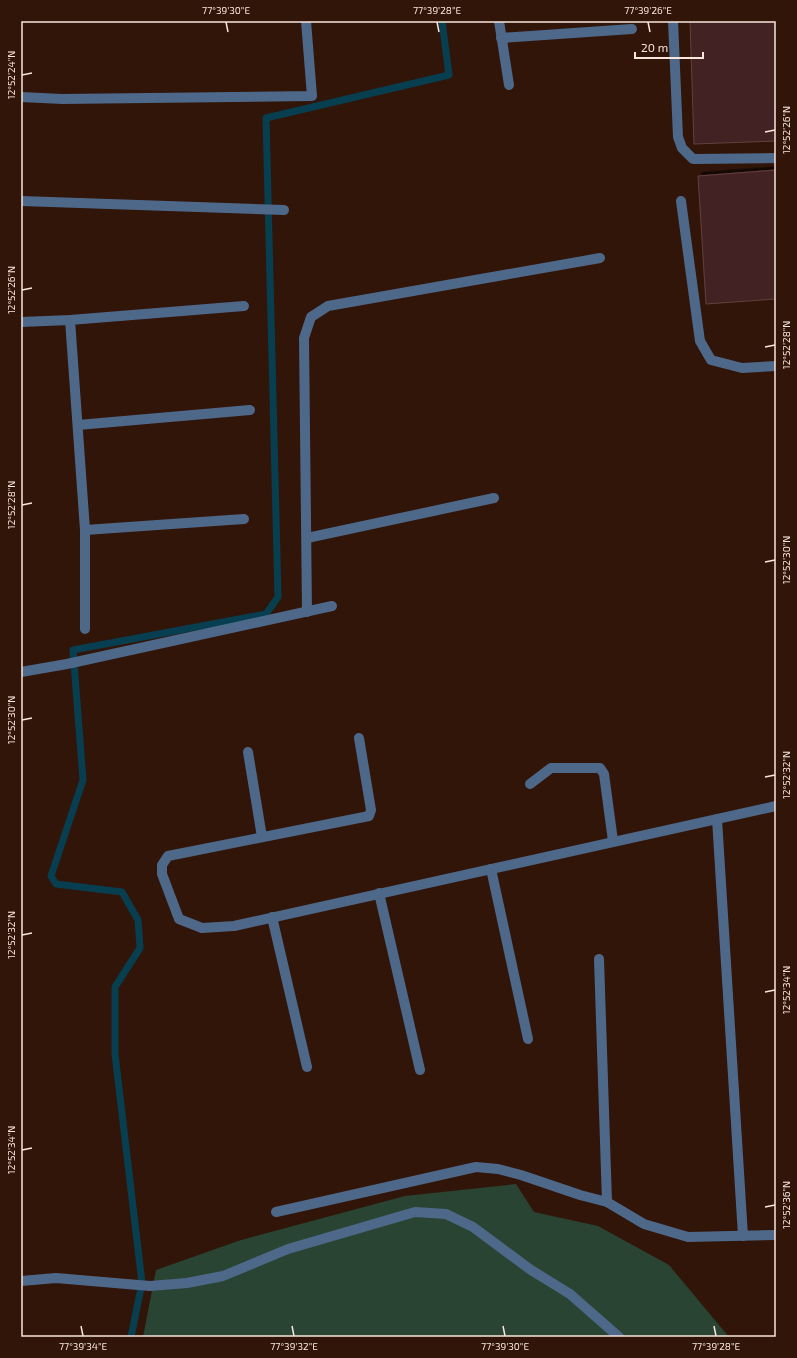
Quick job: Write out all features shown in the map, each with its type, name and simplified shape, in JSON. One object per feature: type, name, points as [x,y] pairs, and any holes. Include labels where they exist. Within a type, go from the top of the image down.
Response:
[{"type":"street","points":[[21,97],[62,99],[312,96],[306,21]]},
{"type":"street","points":[[499,21],[509,85]]},
{"type":"street","points":[[673,21],[678,137],[682,148],[693,159],[776,158]]},
{"type":"street","points":[[502,38],[632,29]]},
{"type":"street","points":[[21,201],[284,210]]},
{"type":"street","points":[[680,201],[700,341],[711,360],[742,368],[776,366]]},
{"type":"street","points":[[307,612],[304,338],[311,317],[328,306],[600,258]]},
{"type":"street","points":[[21,322],[70,320],[244,306]]},
{"type":"street","points":[[70,320],[85,530],[84,630]]},
{"type":"street","points":[[78,425],[250,410]]},
{"type":"street","points":[[307,538],[494,498]]},
{"type":"street","points":[[85,530],[244,519]]},
{"type":"street","points":[[21,672],[67,664],[332,606]]},
{"type":"street","points":[[359,738],[371,810],[369,816],[168,856],[162,865],[162,874],[179,919],[202,928],[234,926],[776,806]]},
{"type":"street","points":[[248,752],[262,837]]},
{"type":"street","points":[[530,784],[551,768],[600,768],[604,774],[614,842]]},
{"type":"street","points":[[717,819],[742,1236]]},
{"type":"street","points":[[491,869],[528,1039]]},
{"type":"street","points":[[379,893],[420,1070]]},
{"type":"street","points":[[272,917],[307,1067]]},
{"type":"street","points":[[599,959],[607,1202]]},
{"type":"street","points":[[276,1212],[476,1167],[498,1169],[521,1175],[580,1195],[607,1202],[644,1224],[688,1238],[776,1235]]},
{"type":"street","points":[[21,1281],[56,1278],[150,1286],[187,1283],[223,1276],[288,1249],[415,1212],[446,1214],[473,1227],[531,1270],[570,1294],[618,1337]]},
{"type":"green space","points":[[516,1184],[534,1212],[598,1226],[669,1265],[729,1337],[143,1337],[156,1270],[241,1240],[405,1196]]},
{"type":"building","points":[[690,21],[776,21],[776,141],[694,144]]},
{"type":"building","points":[[776,170],[776,299],[706,304],[698,176]]},
{"type":"waterway","points":[[131,1337],[142,1283],[115,1054],[115,987],[140,948],[138,920],[122,892],[56,884],[51,876],[83,780],[73,650],[266,614],[278,597],[266,118],[449,75],[442,21]]}]
